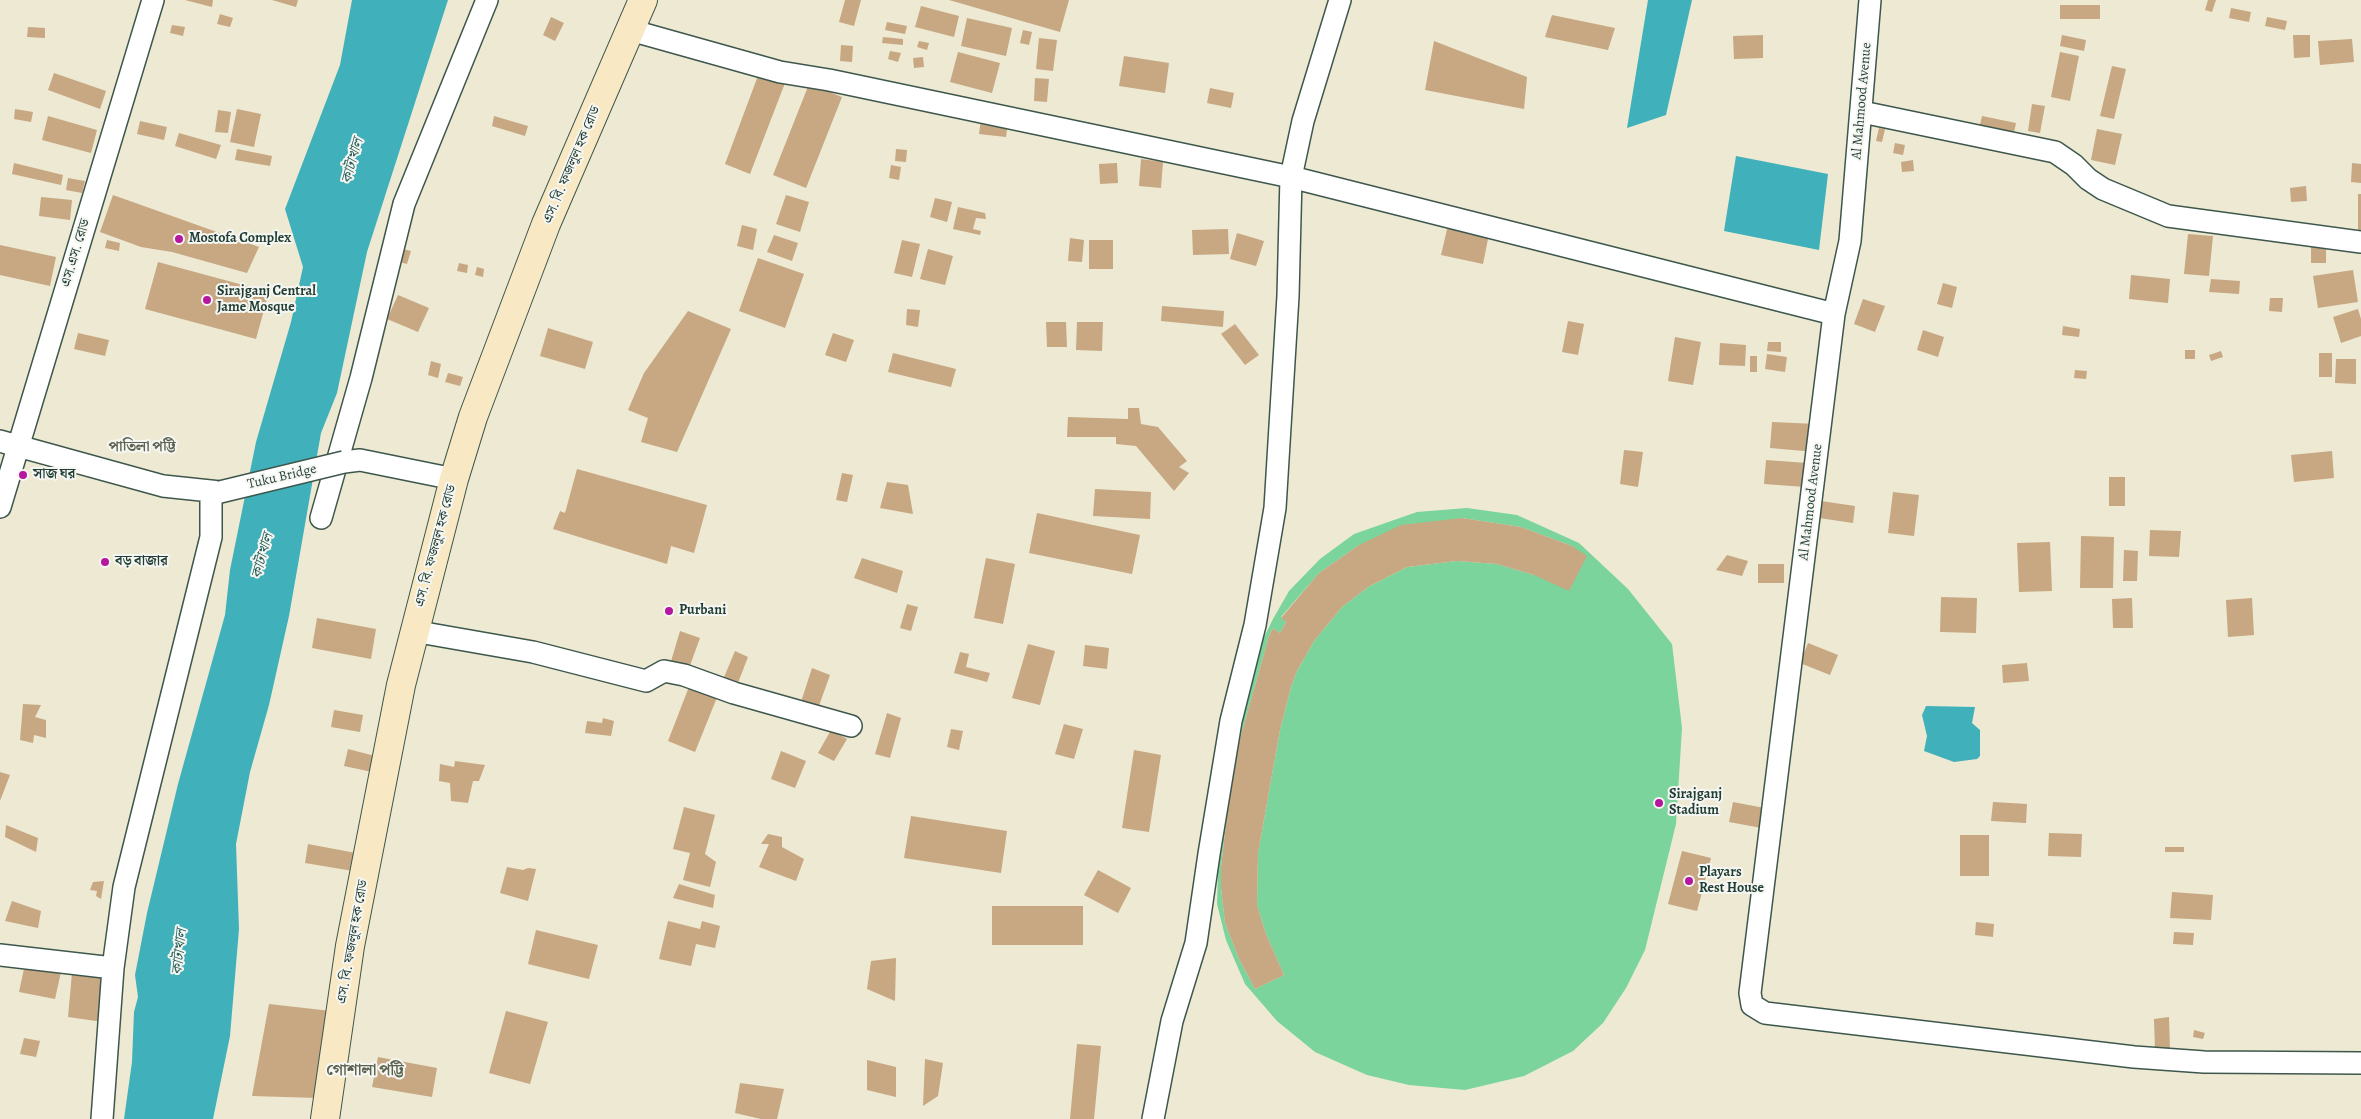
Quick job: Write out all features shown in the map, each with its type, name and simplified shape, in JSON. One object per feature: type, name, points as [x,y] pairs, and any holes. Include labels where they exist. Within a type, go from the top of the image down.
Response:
[{"type":"main road","name":"এস. বি. ফজলুল হক রোড","points":[[325,1119],[350,946],[401,684],[413,631],[454,479],[473,417],[546,224],[643,0]]},
{"type":"street","name":"এস.এস. রোড","points":[[0,507],[8,454],[152,0]]},
{"type":"street","points":[[321,518],[361,378],[404,204],[487,0]]},
{"type":"street","points":[[1153,1119],[1172,1020],[1196,943],[1208,854],[1231,721],[1255,624],[1275,508],[1288,296],[1291,177],[1302,121],[1340,0]]},
{"type":"street","name":"Al Mahmood Avenue","points":[[1870,0],[1850,241],[1834,314],[1750,993],[1752,1005],[1765,1013],[2134,1057],[2204,1062],[2361,1063]]},
{"type":"street","points":[[630,30],[780,72],[829,80],[1291,177],[1834,314]]},
{"type":"street","points":[[1862,112],[2055,152],[2074,165],[2088,180],[2168,216],[2361,242]]},
{"type":"street","name":"Tuku Bridge","points":[[8,454],[163,486],[215,492],[360,460],[454,479]]},
{"type":"street","points":[[102,1119],[113,968],[124,887],[211,537],[215,492]]},
{"type":"street","points":[[413,631],[533,652],[646,681],[664,671],[684,675],[734,693],[851,726]]},
{"type":"street","points":[[0,955],[113,968]]},
{"type":"green space","points":[[1467,508],[1517,515],[1579,543],[1628,589],[1672,644],[1682,728],[1676,824],[1645,950],[1626,988],[1603,1023],[1573,1051],[1524,1076],[1465,1090],[1409,1085],[1367,1075],[1315,1052],[1277,1021],[1245,984],[1226,940],[1217,904],[1218,871],[1226,790],[1255,656],[1273,619],[1289,591],[1320,559],[1354,534],[1417,512]],"holes":[[[1462,518],[1521,527],[1572,546],[1534,575],[1497,564],[1457,561],[1407,567],[1368,587],[1342,607],[1314,641],[1297,671],[1291,687],[1280,730],[1258,853],[1257,905],[1266,934],[1284,975],[1255,989],[1239,959],[1225,923],[1221,867],[1233,764],[1269,636],[1273,628],[1280,633],[1286,622],[1281,617],[1319,573],[1359,545]]]},
{"type":"water","name":"কাটাখাল","points":[[352,0],[448,0],[367,252],[337,393],[321,433],[289,616],[269,705],[250,772],[236,844],[239,929],[230,1036],[213,1119],[124,1119],[132,1062],[134,1012],[138,997],[135,975],[147,913],[178,784],[225,615],[230,570],[256,442],[291,322],[303,267],[285,209],[340,65]]},
{"type":"water","points":[[1648,0],[1692,0],[1666,115],[1627,128]]},
{"type":"water","points":[[1736,156],[1828,174],[1819,250],[1724,231]]},
{"type":"water","points":[[1926,706],[1975,707],[1972,723],[1980,730],[1980,756],[1977,759],[1954,762],[1924,751],[1927,736],[1922,715]]},
{"type":"building","points":[[185,0],[213,0],[212,7]]},
{"type":"building","points":[[272,0],[298,0],[296,7]]},
{"type":"building","points":[[845,0],[861,0],[854,26],[839,22]]},
{"type":"building","points":[[949,0],[1069,0],[1060,32]]},
{"type":"building","points":[[2208,0],[2216,0],[2212,12],[2205,10]]},
{"type":"building","points":[[2060,5],[2100,5],[2100,19],[2060,19]]},
{"type":"building","points":[[921,6],[959,16],[954,37],[915,27]]},
{"type":"building","points":[[2231,8],[2251,12],[2249,22],[2229,18]]},
{"type":"building","points":[[220,14],[233,18],[230,27],[217,24]]},
{"type":"building","points":[[1552,15],[1615,28],[1608,50],[1545,37]]},
{"type":"building","points":[[551,17],[564,23],[555,41],[543,35]]},
{"type":"building","points":[[2267,17],[2287,21],[2285,30],[2265,26]]},
{"type":"building","points":[[967,18],[1012,28],[1006,56],[961,46]]},
{"type":"building","points":[[887,22],[907,26],[905,34],[885,30]]},
{"type":"building","points":[[172,25],[185,27],[183,36],[170,33]]},
{"type":"building","points":[[28,27],[45,28],[45,38],[27,37]]},
{"type":"building","points":[[1023,30],[1032,32],[1029,45],[1020,43]]},
{"type":"building","points":[[1763,35],[1763,58],[1734,59],[1733,36]]},
{"type":"building","points":[[2062,35],[2086,40],[2084,51],[2060,46]]},
{"type":"building","points":[[2293,35],[2310,35],[2310,57],[2294,58]]},
{"type":"building","points":[[883,37],[903,39],[903,45],[882,43]]},
{"type":"building","points":[[1039,38],[1057,40],[1053,71],[1036,69]]},
{"type":"building","points":[[2352,39],[2354,62],[2320,65],[2318,41]]},
{"type":"building","points":[[919,41],[929,43],[927,50],[917,47]]},
{"type":"building","points":[[1434,41],[1527,77],[1524,109],[1425,90]]},
{"type":"building","points":[[841,45],[853,46],[852,62],[840,61]]},
{"type":"building","points":[[890,51],[901,53],[898,62],[888,59]]},
{"type":"building","points":[[958,52],[1000,63],[992,93],[950,82]]},
{"type":"building","points":[[2060,52],[2079,56],[2070,101],[2051,97]]},
{"type":"building","points":[[1124,56],[1169,63],[1165,93],[1119,86]]},
{"type":"building","points":[[923,57],[924,67],[914,68],[913,58]]},
{"type":"building","points":[[2112,66],[2126,69],[2114,119],[2100,116]]},
{"type":"building","points":[[54,73],[106,91],[100,109],[48,90]]},
{"type":"building","points":[[759,73],[785,83],[750,174],[725,164]]},
{"type":"building","points":[[1035,78],[1049,79],[1047,102],[1034,101]]},
{"type":"building","points":[[809,84],[842,97],[806,188],[773,175]]},
{"type":"building","points":[[1210,88],[1234,93],[1231,108],[1207,103]]},
{"type":"building","points":[[2032,104],[2045,106],[2040,133],[2028,131]]},
{"type":"building","points":[[15,109],[33,112],[31,122],[14,119]]},
{"type":"building","points":[[237,109],[261,114],[254,147],[230,142]]},
{"type":"building","points":[[218,110],[231,112],[228,133],[215,132]]},
{"type":"building","points":[[48,116],[97,130],[91,153],[42,140]]},
{"type":"building","points":[[494,116],[528,126],[525,136],[492,126]]},
{"type":"building","points":[[1982,116],[2016,123],[2013,137],[1979,129]]},
{"type":"building","points":[[981,119],[1008,122],[1006,137],[979,134]]},
{"type":"building","points":[[140,121],[167,127],[164,140],[137,134]]},
{"type":"building","points":[[1879,128],[1885,129],[1882,142],[1876,141]]},
{"type":"building","points":[[2097,129],[2122,134],[2115,165],[2091,160]]},
{"type":"building","points":[[179,133],[221,145],[216,159],[175,146]]},
{"type":"building","points":[[1895,143],[1905,145],[1903,155],[1893,153]]},
{"type":"building","points":[[237,149],[272,156],[270,166],[235,160]]},
{"type":"building","points":[[896,149],[907,150],[906,162],[895,161]]},
{"type":"building","points":[[1141,159],[1163,162],[1161,188],[1139,186]]},
{"type":"building","points":[[1913,160],[1914,171],[1902,172],[1901,162]]},
{"type":"building","points":[[14,163],[63,175],[61,185],[12,174]]},
{"type":"building","points":[[1117,163],[1118,183],[1100,184],[1099,164]]},
{"type":"building","points":[[2352,163],[2361,164],[2361,183],[2351,182]]},
{"type":"building","points":[[891,165],[901,167],[899,180],[889,178]]},
{"type":"building","points":[[68,178],[85,181],[82,193],[66,190]]},
{"type":"building","points":[[2306,186],[2307,201],[2291,202],[2290,188]]},
{"type":"building","points":[[2358,194],[2361,194],[2361,232],[2358,232]]},
{"type":"building","name":"Mostofa Complex","points":[[113,195],[259,247],[247,273],[172,252],[141,247],[100,232]]},
{"type":"building","points":[[786,195],[809,202],[800,232],[776,224]]},
{"type":"building","points":[[41,197],[72,200],[70,220],[39,216]]},
{"type":"building","points":[[935,198],[952,202],[947,222],[930,217]]},
{"type":"building","points":[[958,207],[985,213],[986,219],[976,218],[973,229],[981,231],[980,235],[953,229]]},
{"type":"building","points":[[742,225],[757,229],[753,250],[737,246]]},
{"type":"building","points":[[1448,225],[1489,234],[1483,264],[1441,255]]},
{"type":"building","points":[[1228,229],[1229,254],[1193,255],[1192,230]]},
{"type":"building","points":[[1237,233],[1264,241],[1256,266],[1230,259]]},
{"type":"building","points":[[2188,234],[2213,236],[2209,276],[2184,274]]},
{"type":"building","points":[[774,235],[798,243],[792,261],[767,252]]},
{"type":"building","points":[[1070,238],[1084,240],[1082,262],[1068,261]]},
{"type":"building","points":[[107,240],[120,243],[119,251],[105,248]]},
{"type":"building","points":[[902,240],[920,244],[912,277],[894,273]]},
{"type":"building","points":[[1089,240],[1113,240],[1113,269],[1089,269]]},
{"type":"building","points":[[0,245],[56,257],[50,286],[0,275]]},
{"type":"building","points":[[2311,247],[2326,247],[2326,263],[2311,263]]},
{"type":"building","points":[[403,249],[411,251],[407,264],[399,262]]},
{"type":"building","points":[[928,249],[953,256],[945,285],[920,279]]},
{"type":"building","points":[[758,258],[804,274],[785,328],[739,311]]},
{"type":"building","name":"Sirajganj Central Jame Mosque","points":[[158,262],[269,292],[256,339],[145,309]]},
{"type":"building","points":[[459,263],[468,265],[467,273],[457,271]]},
{"type":"building","points":[[477,267],[484,269],[483,277],[475,275]]},
{"type":"building","points":[[2353,270],[2358,302],[2318,308],[2313,276]]},
{"type":"building","points":[[2131,275],[2170,279],[2168,303],[2129,299]]},
{"type":"building","points":[[2211,279],[2240,281],[2239,294],[2209,292]]},
{"type":"building","points":[[1943,283],[1957,287],[1952,308],[1937,304]]},
{"type":"building","points":[[398,295],[429,308],[418,332],[387,319]]},
{"type":"building","points":[[2270,298],[2283,298],[2282,312],[2269,311]]},
{"type":"building","points":[[1863,299],[1885,306],[1875,332],[1854,324]]},
{"type":"building","points":[[1162,306],[1224,311],[1223,327],[1161,321]]},
{"type":"building","points":[[907,309],[920,310],[918,327],[906,325]]},
{"type":"building","points":[[2358,309],[2361,319],[2361,336],[2341,343],[2333,317]]},
{"type":"building","points":[[688,311],[731,329],[677,452],[641,442],[648,418],[628,410],[644,373]]},
{"type":"building","points":[[1568,321],[1584,324],[1578,355],[1562,352]]},
{"type":"building","points":[[1046,322],[1066,322],[1067,347],[1047,347]]},
{"type":"building","points":[[1077,322],[1103,322],[1102,351],[1076,350]]},
{"type":"building","points":[[1235,324],[1259,355],[1245,365],[1221,334]]},
{"type":"building","points":[[2063,326],[2080,329],[2079,337],[2062,335]]},
{"type":"building","points":[[548,328],[593,342],[585,369],[540,356]]},
{"type":"building","points":[[1923,330],[1944,337],[1938,357],[1917,350]]},
{"type":"building","points":[[78,333],[109,340],[105,356],[74,349]]},
{"type":"building","points":[[833,333],[854,340],[846,362],[825,355]]},
{"type":"building","points":[[1675,337],[1701,342],[1693,385],[1668,381]]},
{"type":"building","points":[[1768,342],[1781,342],[1781,352],[1767,351]]},
{"type":"building","points":[[1720,343],[1746,345],[1745,366],[1719,365]]},
{"type":"building","points":[[2185,350],[2195,350],[2195,359],[2185,359]]},
{"type":"building","points":[[2221,351],[2223,357],[2211,361],[2209,355]]},
{"type":"building","points":[[893,353],[956,369],[951,387],[888,372]]},
{"type":"building","points":[[2319,353],[2332,353],[2332,377],[2319,377]]},
{"type":"building","points":[[1767,354],[1787,357],[1785,372],[1765,369]]},
{"type":"building","points":[[1750,356],[1757,356],[1757,372],[1750,372]]},
{"type":"building","points":[[2336,359],[2356,359],[2356,384],[2335,383]]},
{"type":"building","points":[[431,361],[441,364],[438,378],[428,375]]},
{"type":"building","points":[[2075,370],[2087,371],[2086,379],[2074,378]]},
{"type":"building","points":[[448,373],[463,377],[460,386],[445,382]]},
{"type":"building","points":[[1128,408],[1139,408],[1141,424],[1158,427],[1187,461],[1179,467],[1189,473],[1174,491],[1136,446],[1116,444],[1116,437],[1067,437],[1068,417],[1128,419]]},
{"type":"building","points":[[1772,422],[1817,424],[1815,452],[1770,448]]},
{"type":"building","points":[[1624,450],[1643,452],[1638,487],[1620,484]]},
{"type":"building","points":[[2332,451],[2334,478],[2294,482],[2291,455]]},
{"type":"building","points":[[1766,460],[1807,463],[1805,487],[1764,484]]},
{"type":"building","points":[[577,469],[707,505],[694,553],[671,546],[667,564],[553,529],[560,511],[565,513]]},
{"type":"building","points":[[842,473],[853,475],[847,502],[836,500]]},
{"type":"building","points":[[2109,477],[2125,477],[2125,506],[2109,506]]},
{"type":"building","points":[[887,482],[908,485],[913,514],[880,508]]},
{"type":"building","points":[[1095,489],[1151,492],[1150,519],[1093,516]]},
{"type":"building","points":[[1893,492],[1919,495],[1914,536],[1888,533]]},
{"type":"building","points":[[1821,501],[1855,506],[1853,523],[1819,518]]},
{"type":"building","points":[[1037,513],[1140,535],[1132,574],[1029,553]]},
{"type":"building","points":[[1462,518],[1521,527],[1572,546],[1587,556],[1569,591],[1534,575],[1497,564],[1457,561],[1407,567],[1368,587],[1342,607],[1314,641],[1297,671],[1291,687],[1280,730],[1258,853],[1257,905],[1266,934],[1284,975],[1255,989],[1239,959],[1225,923],[1221,867],[1233,764],[1269,636],[1273,628],[1280,633],[1286,622],[1281,618],[1319,573],[1359,545],[1401,525]]},
{"type":"building","points":[[2150,530],[2181,531],[2179,557],[2149,556]]},
{"type":"building","points":[[2081,536],[2114,537],[2113,588],[2080,588]]},
{"type":"building","points":[[2050,542],[2052,591],[2019,592],[2017,543]]},
{"type":"building","points":[[2124,550],[2138,551],[2137,581],[2123,581]]},
{"type":"building","points":[[1727,555],[1748,561],[1742,576],[1716,570]]},
{"type":"building","points":[[862,558],[903,571],[897,593],[854,578]]},
{"type":"building","points":[[986,558],[1015,564],[1003,624],[974,618]]},
{"type":"building","points":[[1758,564],[1784,564],[1784,583],[1758,583]]},
{"type":"building","points":[[1941,597],[1977,598],[1976,633],[1940,632]]},
{"type":"building","points":[[2132,598],[2133,628],[2113,628],[2112,599]]},
{"type":"building","points":[[2252,598],[2254,635],[2228,637],[2226,600]]},
{"type":"building","points":[[907,604],[918,607],[911,631],[900,628]]},
{"type":"building","points":[[317,618],[376,629],[371,659],[312,648]]},
{"type":"building","points":[[680,631],[700,638],[688,671],[669,668]]},
{"type":"building","points":[[1808,643],[1838,655],[1830,675],[1800,663]]},
{"type":"building","points":[[1028,644],[1055,651],[1040,705],[1012,698]]},
{"type":"building","points":[[1085,645],[1109,648],[1107,669],[1083,666]]},
{"type":"building","points":[[735,651],[748,657],[736,688],[722,682]]},
{"type":"building","points":[[960,652],[969,654],[966,667],[990,673],[987,682],[954,673]]},
{"type":"building","points":[[2027,663],[2029,681],[2003,683],[2002,665]]},
{"type":"building","points":[[812,668],[830,675],[816,714],[799,708]]},
{"type":"building","points":[[692,679],[720,690],[695,752],[668,741]]},
{"type":"building","points":[[23,704],[41,705],[35,717],[46,720],[46,738],[34,735],[33,743],[20,740]]},
{"type":"building","points":[[334,710],[363,715],[360,732],[331,727]]},
{"type":"building","points":[[887,713],[901,718],[890,758],[875,754]]},
{"type":"building","points":[[603,718],[614,721],[611,736],[585,733],[587,721],[602,723]]},
{"type":"building","points":[[1064,724],[1083,729],[1074,759],[1055,754]]},
{"type":"building","points":[[951,729],[963,731],[959,750],[947,747]]},
{"type":"building","points":[[831,730],[847,739],[834,761],[818,753]]},
{"type":"building","points":[[348,749],[375,756],[372,772],[344,766]]},
{"type":"building","points":[[1134,750],[1161,755],[1149,832],[1122,828]]},
{"type":"building","points":[[781,751],[806,761],[795,788],[771,779]]},
{"type":"building","points":[[455,761],[485,765],[479,781],[473,781],[468,803],[451,801],[450,783],[439,781],[440,764],[454,767]]},
{"type":"building","points":[[0,772],[10,775],[0,801]]},
{"type":"building","points":[[1733,802],[1775,810],[1772,830],[1729,822]]},
{"type":"building","points":[[1993,802],[2027,804],[2026,823],[1991,821]]},
{"type":"building","points":[[684,807],[715,815],[705,854],[716,862],[710,887],[683,880],[690,853],[673,849]]},
{"type":"building","points":[[911,816],[1007,831],[1001,873],[904,858]]},
{"type":"building","points":[[6,825],[38,838],[36,852],[5,837]]},
{"type":"building","points":[[2049,833],[2082,834],[2081,857],[2048,856]]},
{"type":"building","points":[[768,834],[782,837],[782,847],[804,859],[796,881],[759,867],[769,844],[761,844]]},
{"type":"building","points":[[1960,835],[1989,835],[1989,876],[1960,876]]},
{"type":"building","points":[[308,844],[356,853],[353,871],[305,863]]},
{"type":"building","points":[[2165,847],[2184,847],[2184,852],[2165,852]]},
{"type":"building","name":"Playars Rest House","points":[[1682,851],[1711,858],[1697,911],[1668,904]]},
{"type":"building","points":[[507,867],[523,870],[528,868],[536,869],[528,901],[500,893]]},
{"type":"building","points":[[1098,870],[1131,888],[1118,913],[1084,895]]},
{"type":"building","points":[[104,881],[101,899],[96,896],[97,891],[90,890],[93,882]]},
{"type":"building","points":[[679,884],[715,895],[713,908],[673,898]]},
{"type":"building","points":[[2172,892],[2213,895],[2211,920],[2170,918]]},
{"type":"building","points":[[12,901],[41,911],[38,928],[5,921]]},
{"type":"building","points":[[992,906],[1083,906],[1083,945],[992,945]]},
{"type":"building","points":[[668,921],[700,929],[702,921],[720,926],[715,948],[696,944],[691,966],[659,959]]},
{"type":"building","points":[[1976,922],[1994,924],[1993,937],[1975,935]]},
{"type":"building","points":[[536,930],[598,945],[589,979],[528,964]]},
{"type":"building","points":[[2174,932],[2194,933],[2193,945],[2173,944]]},
{"type":"building","points":[[896,958],[895,1001],[867,989],[871,961]]},
{"type":"building","points":[[25,964],[61,972],[55,999],[19,992]]},
{"type":"building","points":[[72,973],[107,978],[103,1022],[68,1017]]},
{"type":"building","points":[[269,1004],[331,1011],[317,1098],[252,1096]]},
{"type":"building","points":[[506,1011],[548,1022],[530,1084],[489,1073]]},
{"type":"building","points":[[2169,1017],[2170,1049],[2155,1051],[2154,1019]]},
{"type":"building","points":[[2194,1030],[2205,1033],[2203,1039],[2193,1037]]},
{"type":"building","points":[[24,1038],[40,1041],[36,1057],[20,1054]]},
{"type":"building","points":[[1077,1044],[1101,1046],[1094,1119],[1070,1119]]},
{"type":"building","points":[[378,1057],[437,1068],[432,1097],[372,1087]]},
{"type":"building","points":[[925,1059],[943,1063],[938,1096],[923,1106]]},
{"type":"building","points":[[867,1060],[896,1067],[896,1097],[867,1090]]},
{"type":"building","points":[[740,1083],[784,1089],[777,1119],[761,1119],[735,1113]]},
{"type":"place","name":"Mostofa Complex","points":[[179,239]]},
{"type":"place","name":"Sirajganj Central Jame Mosque","points":[[207,300]]},
{"type":"place","name":"সাজ ঘর","points":[[23,475]]},
{"type":"place","name":"বড় বাজার","points":[[105,562]]},
{"type":"place","name":"Purbani","points":[[669,611]]},
{"type":"place","name":"Sirajganj Stadium","points":[[1659,803]]},
{"type":"place","name":"Playars Rest House","points":[[1689,881]]},
{"type":"district","name":"পাতিলা পট্টি","points":[[142,447]]},
{"type":"district","name":"গোশালা পট্টি","points":[[365,1071]]}]
